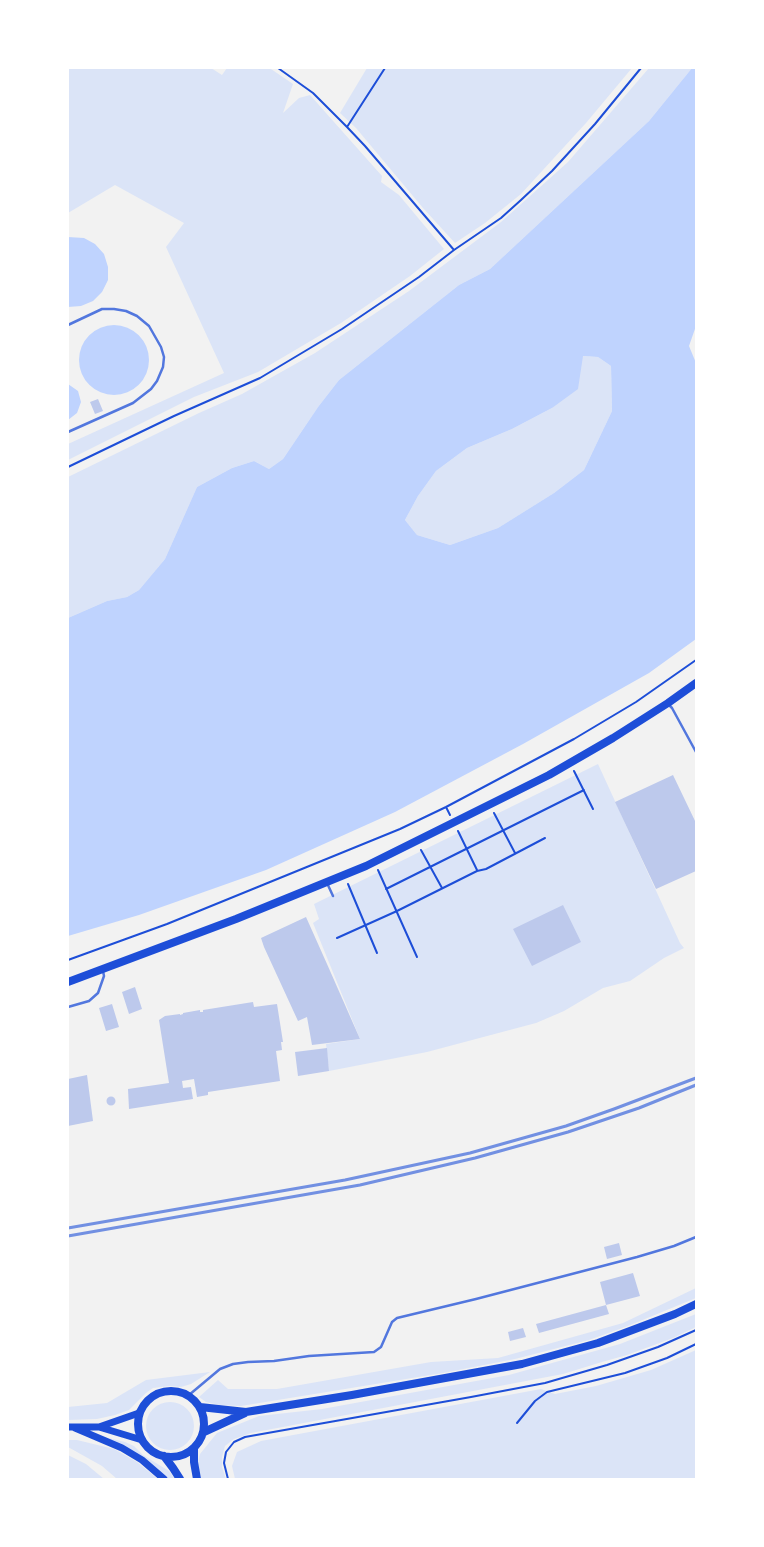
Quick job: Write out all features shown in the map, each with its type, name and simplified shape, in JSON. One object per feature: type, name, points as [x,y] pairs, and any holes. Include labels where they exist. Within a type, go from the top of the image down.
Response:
[{"type":"main road","points":[[68,982],[236,919],[366,866],[454,824],[549,775],[614,738],[696,683]]},
{"type":"main road","points":[[200,1407],[246,1412],[359,1394],[522,1364],[598,1343],[675,1314],[696,1304]]},
{"type":"main road","points":[[174,1390],[189,1395],[200,1407],[204,1423],[204,1432],[200,1441],[194,1448],[180,1456],[164,1456],[151,1450],[142,1440],[138,1426],[139,1413],[144,1404],[151,1397],[160,1392],[174,1390]]},
{"type":"main road","points":[[204,1432],[246,1412]]},
{"type":"main road","points":[[99,1427],[139,1413]]},
{"type":"main road","points":[[71,1427],[99,1427],[142,1440]]},
{"type":"main road","points":[[71,1427],[122,1448],[142,1460],[164,1479]]},
{"type":"main road","points":[[194,1448],[194,1462],[197,1479]]},
{"type":"main road","points":[[164,1456],[180,1479]]},
{"type":"lane","points":[[68,325],[102,309],[114,308],[126,311],[137,316],[149,326],[161,346],[164,357],[163,368],[157,381],[151,389],[133,403],[68,432]]},
{"type":"lane","points":[[668,703],[696,752]]},
{"type":"lane","points":[[327,882],[333,896]]},
{"type":"lane","points":[[68,1007],[89,1001],[98,993],[104,976],[103,969]]},
{"type":"lane","points":[[189,1395],[220,1369],[233,1364],[274,1361],[308,1356],[374,1352],[382,1347],[392,1322],[397,1318],[637,1257],[674,1246],[696,1236]]},
{"type":"path","points":[[278,68],[314,93],[347,127],[454,250]]},
{"type":"path","points":[[347,127],[385,68]]},
{"type":"path","points":[[68,467],[266,374],[342,329],[419,278],[454,250],[501,218],[552,171],[595,124],[641,68]]},
{"type":"path","points":[[68,960],[167,924],[283,878],[400,829],[446,807],[574,739],[636,702],[696,660]]},
{"type":"path","points":[[573,768],[593,809]]},
{"type":"path","points":[[386,889],[584,790]]},
{"type":"path","points":[[446,807],[477,871]]},
{"type":"path","points":[[494,812],[515,854]]},
{"type":"path","points":[[337,938],[397,912],[477,871],[486,869],[545,838]]},
{"type":"path","points":[[420,847],[442,889]]},
{"type":"path","points":[[377,868],[416,956]]},
{"type":"path","points":[[347,881],[377,953]]},
{"type":"path","points":[[228,1479],[224,1463],[226,1452],[234,1442],[245,1437],[545,1383],[607,1365],[658,1347],[696,1330]]},
{"type":"path","points":[[517,1423],[535,1401],[547,1392],[625,1372],[668,1358],[696,1344]]},
{"type":"shaded area","points":[[68,68],[211,68],[222,75],[227,68],[271,69],[293,84],[283,113],[299,98],[310,95],[382,176],[381,182],[399,195],[444,249],[410,276],[341,323],[258,372],[194,397],[68,460],[68,444],[224,373],[166,247],[184,223],[115,185],[68,213]]},
{"type":"shaded area","points":[[367,68],[632,68],[586,123],[521,194],[485,223],[455,243],[423,208],[356,128],[340,113]]},
{"type":"shaded area","points":[[649,68],[692,68],[649,121],[490,269],[459,285],[339,380],[318,407],[283,459],[269,469],[254,461],[232,468],[197,487],[165,559],[139,590],[127,597],[107,601],[68,618],[68,477],[199,413],[242,394],[315,353],[409,291],[501,222],[568,162]]},
{"type":"shaded area","points":[[582,356],[598,357],[611,366],[612,411],[584,470],[554,493],[498,528],[450,545],[417,535],[405,520],[418,496],[436,471],[467,448],[512,429],[552,408]]},
{"type":"shaded area","points":[[598,764],[680,943],[684,948],[664,958],[630,981],[603,988],[564,1011],[536,1023],[427,1052],[329,1071],[326,1044],[360,1039],[313,923],[319,919],[314,904]]},
{"type":"shaded area","points":[[696,1288],[696,1298],[628,1326],[589,1340],[515,1359],[443,1373],[241,1406],[220,1405],[206,1402],[199,1397],[218,1380],[228,1389],[277,1389],[431,1362],[498,1358],[623,1323]]},
{"type":"shaded area","points":[[696,1314],[696,1327],[673,1338],[627,1355],[563,1374],[251,1433],[234,1439],[225,1446],[222,1457],[222,1467],[226,1479],[199,1479],[198,1462],[200,1454],[217,1433],[259,1416],[322,1409],[509,1375],[620,1344]]},
{"type":"shaded area","points":[[696,1350],[696,1479],[235,1479],[232,1466],[237,1452],[261,1441],[541,1389],[555,1394],[596,1386],[651,1370]]},
{"type":"shaded area","points":[[210,1372],[191,1384],[181,1387],[170,1386],[153,1388],[129,1410],[115,1415],[97,1419],[68,1420],[68,1407],[107,1403],[146,1380]]},
{"type":"shaded area","points":[[170,1402],[179,1404],[187,1409],[192,1417],[194,1426],[192,1435],[187,1443],[179,1448],[170,1450],[161,1448],[153,1443],[148,1435],[146,1426],[148,1417],[153,1409],[161,1404]]},
{"type":"shaded area","points":[[104,1437],[125,1442],[134,1446],[143,1455],[169,1471],[175,1479],[167,1479],[154,1466]]},
{"type":"shaded area","points":[[68,1440],[77,1440],[114,1449],[137,1462],[158,1479],[117,1479],[102,1466],[68,1447]]},
{"type":"shaded area","points":[[68,1455],[86,1464],[104,1479],[68,1479]]},
{"type":"water","points":[[692,68],[696,68],[696,326],[689,346],[696,363],[696,639],[649,673],[523,744],[395,812],[266,870],[139,915],[68,936],[68,618],[107,601],[127,597],[139,590],[165,559],[197,487],[232,468],[254,461],[269,469],[283,459],[318,407],[339,380],[459,285],[490,269],[649,121]],"holes":[[[583,356],[598,357],[611,366],[612,411],[584,470],[554,493],[498,528],[450,545],[417,535],[405,520],[418,496],[436,471],[467,448],[512,429],[552,408],[578,389]]]},
{"type":"water","points":[[68,237],[84,238],[95,244],[104,254],[108,267],[108,280],[102,292],[93,301],[81,306],[68,307]]},
{"type":"water","points":[[107,325],[121,325],[134,331],[143,340],[149,353],[147,373],[139,385],[121,395],[107,395],[94,389],[85,380],[79,367],[79,353],[85,340],[94,331]]},
{"type":"water","points":[[68,384],[78,391],[81,402],[77,413],[68,420]]},
{"type":"building","points":[[98,399],[103,411],[95,414],[90,402]]},
{"type":"building","points":[[673,775],[696,823],[696,871],[656,889],[615,802]]},
{"type":"building","points":[[563,905],[581,942],[532,966],[513,929]]},
{"type":"building","points":[[306,917],[360,1039],[312,1045],[307,1017],[298,1021],[264,947],[261,938]]},
{"type":"building","points":[[135,987],[142,1009],[129,1014],[122,992]]},
{"type":"building","points":[[253,1002],[254,1007],[277,1004],[283,1042],[281,1042],[282,1050],[276,1051],[280,1081],[208,1092],[208,1095],[197,1097],[194,1079],[182,1081],[183,1088],[191,1087],[193,1099],[129,1109],[128,1089],[169,1083],[159,1020],[165,1016],[180,1015],[183,1013],[200,1010],[200,1012],[203,1012],[203,1010]]},
{"type":"building","points":[[112,1004],[119,1027],[106,1031],[99,1008]]},
{"type":"building","points":[[327,1048],[329,1071],[298,1076],[295,1052]]},
{"type":"building","points":[[87,1075],[93,1121],[68,1126],[68,1079]]},
{"type":"building","points":[[111,1096],[116,1101],[111,1106],[106,1101]]},
{"type":"building","points":[[619,1243],[622,1255],[607,1259],[604,1247]]},
{"type":"building","points":[[633,1273],[640,1296],[606,1305],[600,1282]]},
{"type":"building","points":[[606,1305],[609,1314],[539,1333],[536,1324]]},
{"type":"building","points":[[523,1328],[526,1337],[510,1341],[508,1332]]},
{"type":"railway","points":[[68,1228],[345,1180],[470,1153],[566,1126],[696,1078]]},
{"type":"railway","points":[[68,1236],[360,1185],[475,1158],[568,1132],[639,1108],[696,1085]]}]
